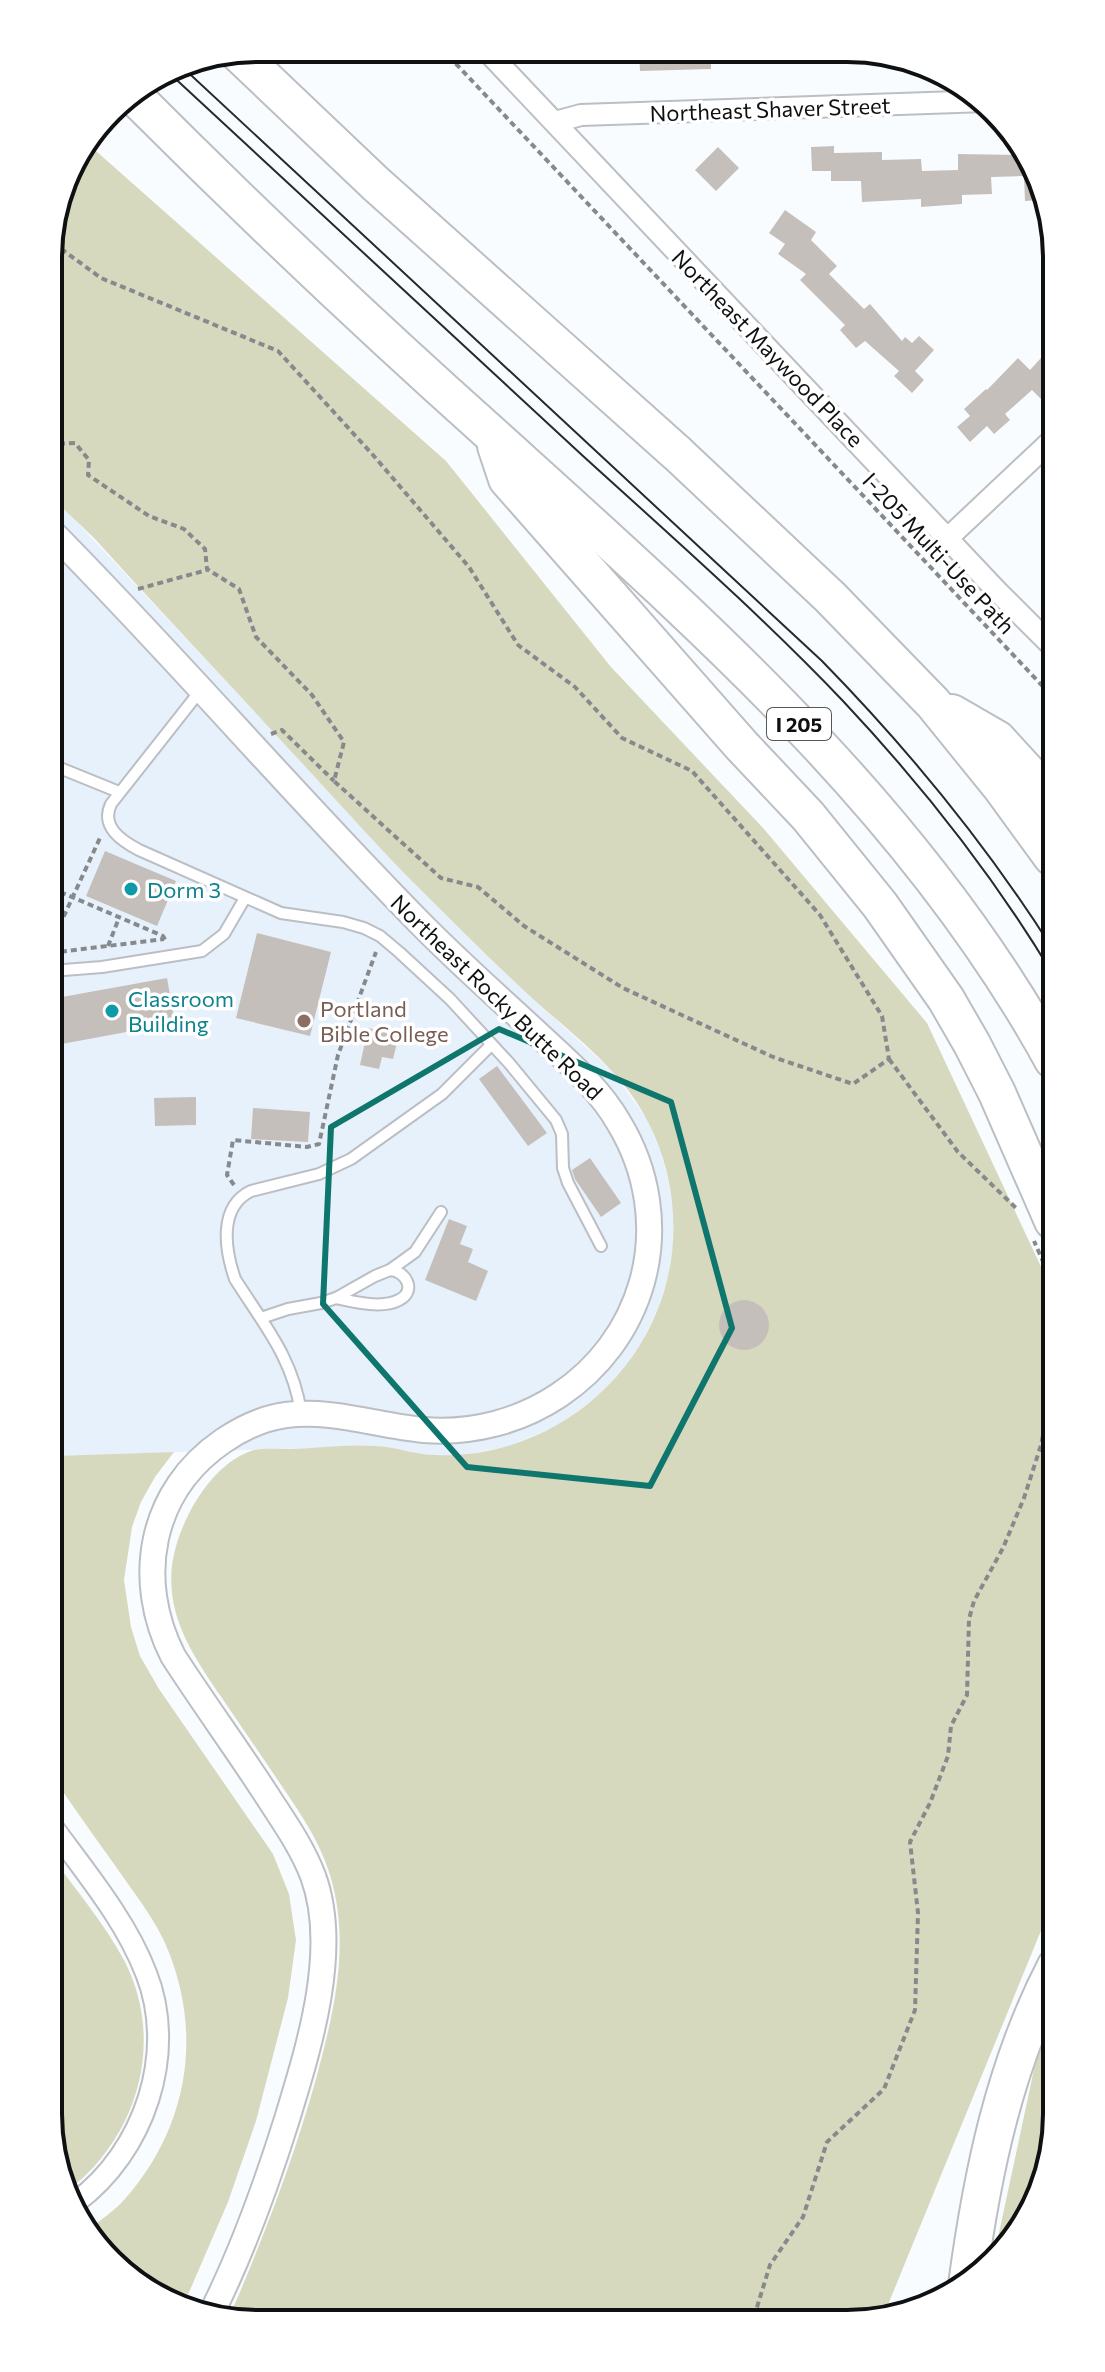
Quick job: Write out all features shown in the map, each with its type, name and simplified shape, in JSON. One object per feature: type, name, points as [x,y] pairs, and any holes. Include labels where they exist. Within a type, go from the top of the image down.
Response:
[{"type":"highway","points":[[248,63],[376,184],[678,454],[830,597],[933,703],[1043,845]]},
{"type":"highway","name":"I 205","points":[[140,102],[410,361],[706,631],[773,697],[860,789],[920,863],[964,921],[1043,1044]]},
{"type":"highway","points":[[492,435],[507,479],[742,746],[808,816],[913,950],[946,999],[991,1081],[1036,1225]]},
{"type":"highway","points":[[933,703],[997,739],[1043,789]]},
{"type":"highway","points":[[970,2266],[994,2129],[1023,2036],[1043,1994]]},
{"type":"street","name":"Northeast Maywood Place","points":[[497,62],[1043,636]]},
{"type":"street","name":"Northeast Shaver Street","points":[[555,122],[581,115],[964,102]]},
{"type":"street","points":[[949,537],[1043,449]]},
{"type":"street","name":"Northeast Rocky Butte Road","points":[[62,542],[419,923],[594,1088],[617,1119],[640,1168],[649,1221],[646,1262],[636,1301],[615,1340],[601,1358],[558,1396],[514,1419],[473,1430],[427,1430],[335,1416],[278,1416],[248,1426],[216,1446],[190,1468],[164,1514],[152,1560],[155,1611],[165,1640],[291,1833],[313,1878],[321,1907],[320,1978],[297,2085],[261,2200],[215,2305]]},
{"type":"street","points":[[62,1840],[133,1945],[147,1975],[157,2022],[155,2067],[137,2129],[115,2165],[81,2198]]},
{"type":"lane","points":[[200,690],[119,792],[108,811],[112,829],[121,840],[139,850],[281,913],[343,922],[364,928],[384,939],[450,999],[556,1120],[562,1134],[563,1168],[568,1183],[601,1246]]},
{"type":"lane","points":[[62,769],[119,792]]},
{"type":"lane","points":[[62,970],[202,951],[224,934],[245,898]]},
{"type":"lane","points":[[301,1414],[298,1389],[286,1358],[235,1279],[227,1255],[227,1227],[235,1203],[251,1191],[319,1174],[351,1159],[442,1094],[491,1045]]},
{"type":"lane","points":[[261,1318],[336,1298],[390,1270],[415,1252],[441,1212]]},
{"type":"lane","points":[[336,1298],[380,1304],[398,1301],[406,1295],[408,1285],[404,1275],[390,1270]]},
{"type":"path","name":"I-205 Multi-Use Path","points":[[454,62],[1043,687]]},
{"type":"path","points":[[62,250],[101,278],[278,351],[469,567],[518,645],[575,687],[622,738],[692,771],[820,915],[882,1016],[889,1059],[958,1152],[1036,1225],[1043,1257]]},
{"type":"path","points":[[62,444],[75,443],[89,460],[88,475],[149,516],[184,529],[205,549],[207,569]]},
{"type":"path","points":[[113,597],[207,569],[239,589],[256,637],[312,695],[344,742],[334,781],[441,878],[478,887],[524,926],[623,988],[773,1057],[853,1084],[889,1059]]},
{"type":"path","points":[[62,919],[98,839],[112,829]]},
{"type":"path","points":[[62,893],[164,938],[62,952]]},
{"type":"path","points":[[108,946],[119,917]]},
{"type":"path","points":[[242,1196],[227,1175],[233,1140],[307,1147],[319,1144],[338,1055],[373,957],[384,939]]},
{"type":"path","points":[[756,2310],[770,2265],[803,2217],[827,2142],[884,2089],[915,2010],[918,1913],[910,1842],[930,1803],[948,1756],[951,1726],[967,1695],[969,1619],[974,1601],[1003,1548],[1024,1498],[1043,1435]]},
{"type":"highlighted area","points":[[499,1029],[671,1102],[732,1328],[650,1486],[467,1467],[323,1304],[331,1127]]},
{"type":"shaded area","name":"Portland Bible College","points":[[62,506],[420,889],[613,1072],[647,1119],[660,1150],[674,1212],[668,1279],[642,1342],[601,1394],[557,1426],[509,1446],[439,1456],[377,1446],[62,1456]]},
{"type":"green space","points":[[95,150],[446,461],[611,667],[764,829],[927,1023],[1043,1271],[1043,1926],[888,2305],[847,2310],[233,2308],[276,2201],[316,2079],[338,1978],[339,1927],[330,1875],[314,1837],[184,1636],[173,1602],[171,1584],[175,1549],[181,1531],[210,1481],[238,1457],[254,1450],[365,1446],[428,1455],[471,1454],[506,1447],[569,1418],[597,1396],[621,1371],[641,1343],[665,1288],[673,1240],[673,1216],[671,1191],[658,1144],[625,1086],[411,880],[94,538],[62,507],[62,245],[77,183]]},
{"type":"green space","points":[[174,1452],[141,1502],[132,1527],[124,1580],[131,1627],[140,1656],[159,1689],[273,1854],[289,1894],[296,1940],[288,1998],[256,2121],[228,2202],[187,2297],[149,2277],[129,2261],[96,2224],[120,2204],[146,2172],[163,2142],[184,2078],[186,2044],[184,2010],[165,1943],[152,1919],[62,1790],[62,1456]]},
{"type":"green space","points":[[62,1871],[100,1921],[124,1960],[137,1991],[143,2023],[143,2054],[138,2085],[128,2115],[113,2143],[75,2184],[64,2139]]},
{"type":"green space","points":[[1043,2027],[1043,2127],[1039,2152],[1023,2201],[998,2238]]},
{"type":"building","points":[[640,62],[711,62],[711,69],[640,71]]},
{"type":"building","points":[[834,146],[834,153],[882,152],[882,160],[921,159],[922,171],[958,170],[958,154],[1014,155],[1028,183],[1034,200],[1025,201],[1024,176],[991,177],[992,194],[962,195],[962,204],[921,207],[921,199],[862,202],[861,181],[831,181],[831,171],[812,171],[811,147]]},
{"type":"building","points":[[718,147],[739,168],[716,191],[695,170]]},
{"type":"building","points":[[785,210],[816,232],[811,240],[837,266],[829,274],[864,309],[870,304],[902,341],[905,337],[912,343],[919,336],[934,350],[915,371],[924,380],[912,393],[894,376],[899,371],[865,341],[856,348],[840,330],[845,325],[800,280],[806,274],[778,254],[785,244],[769,233]]},
{"type":"building","points":[[1043,356],[1041,399],[1032,390],[1005,414],[1010,420],[994,434],[987,426],[970,442],[957,427],[970,416],[964,409],[1018,358],[1030,370]]},
{"type":"building","name":"Dorm 3","points":[[105,851],[176,881],[157,926],[86,896]]},
{"type":"building","points":[[257,933],[331,952],[310,1036],[236,1018]]},
{"type":"building","name":"Classroom Building","points":[[167,978],[175,1023],[62,1044],[62,997]]},
{"type":"building","points":[[368,1028],[399,1035],[393,1059],[382,1057],[379,1069],[360,1065]]},
{"type":"building","points":[[497,1066],[547,1133],[528,1146],[479,1079]]},
{"type":"building","points":[[196,1097],[196,1125],[155,1126],[154,1098]]},
{"type":"building","points":[[253,1108],[310,1112],[308,1142],[251,1139]]},
{"type":"building","points":[[590,1158],[621,1203],[601,1217],[572,1170]]},
{"type":"building","points":[[449,1219],[467,1226],[460,1244],[473,1249],[468,1262],[488,1271],[476,1301],[425,1280]]},
{"type":"building","points":[[744,1300],[761,1308],[769,1325],[761,1342],[744,1350],[727,1342],[719,1325],[727,1308]]},
{"type":"tram line","points":[[190,74],[822,661],[885,728],[944,798],[1043,934]]},
{"type":"tram line","points":[[176,80],[812,669],[872,732],[955,831],[1043,959]]},
{"type":"place","name":"Dorm 3","points":[[131,889]]},
{"type":"place","name":"Classroom Building","points":[[112,1011]]},
{"type":"place","name":"Portland Bible College","points":[[304,1021]]}]
